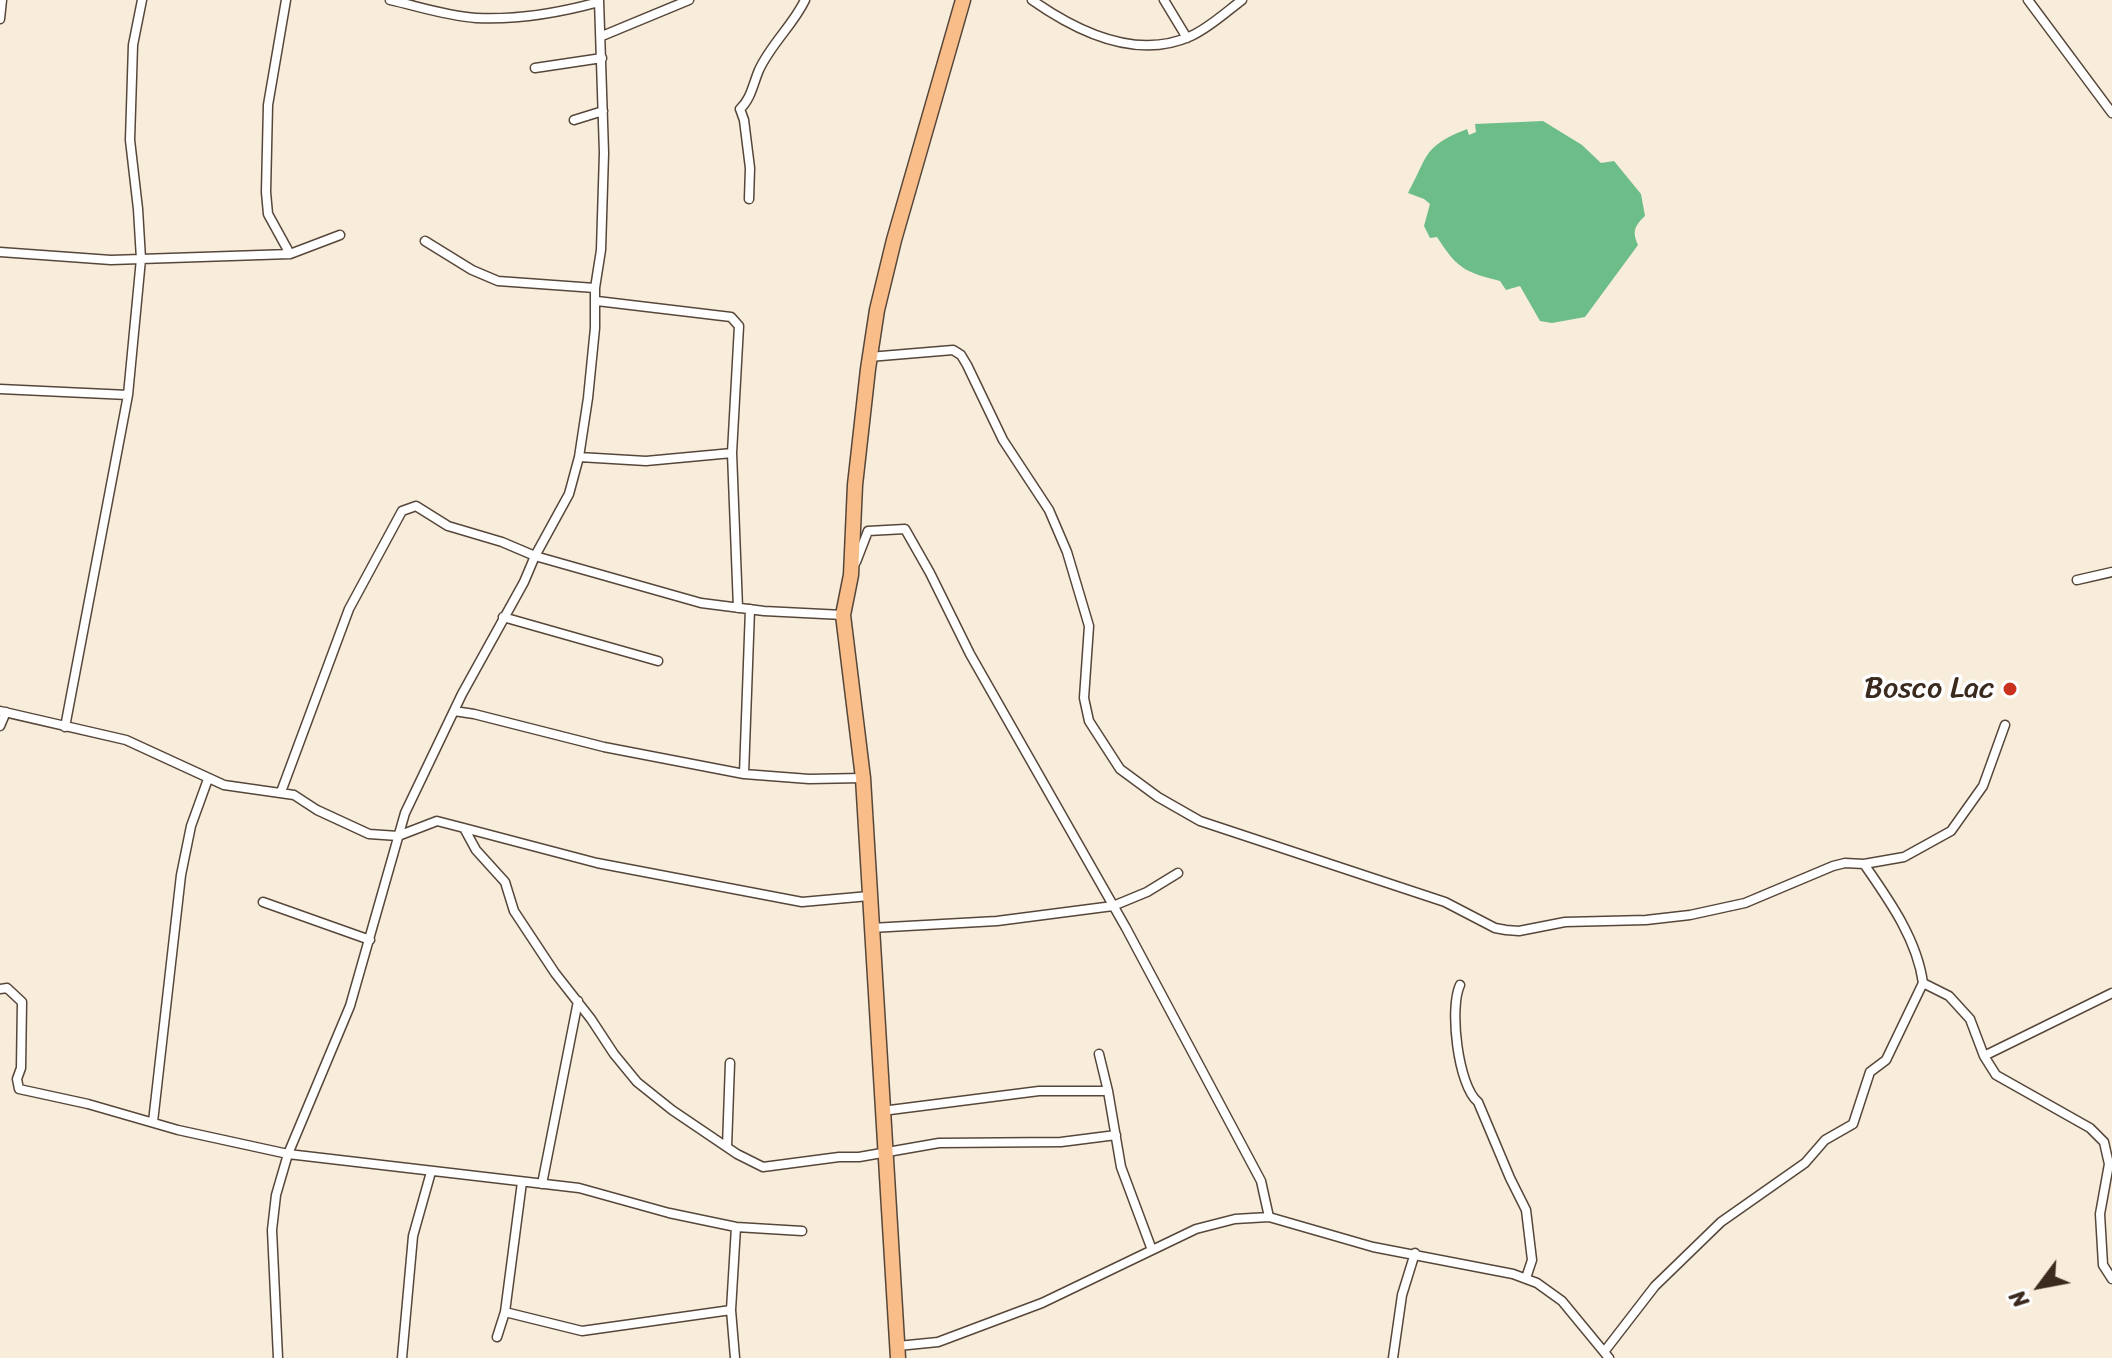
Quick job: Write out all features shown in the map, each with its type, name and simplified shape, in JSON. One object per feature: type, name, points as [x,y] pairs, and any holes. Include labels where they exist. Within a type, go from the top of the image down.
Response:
[{"type":"highway","points":[[898,1352],[863,778],[843,615],[851,575],[855,485],[877,310],[963,0]]},
{"type":"street","points":[[65,727],[128,395],[141,259],[130,140],[133,45],[142,0]]},
{"type":"street","points":[[286,0],[268,105],[266,192],[268,214],[290,254]]},
{"type":"street","points":[[278,1358],[272,1230],[276,1195],[288,1154],[338,1039],[370,940],[405,813],[454,711],[569,494],[579,457],[588,398],[597,301],[595,288],[601,250],[603,111],[599,1],[562,12],[474,18],[390,0]]},
{"type":"street","points":[[602,36],[689,0]]},
{"type":"street","points":[[749,199],[750,168],[740,109],[748,101],[762,65],[799,14],[805,0]]},
{"type":"street","points":[[1032,0],[1068,22],[1115,42],[1162,43],[1187,38],[1242,0]]},
{"type":"street","points":[[1164,0],[1187,38]]},
{"type":"street","points":[[2028,0],[2112,113]]},
{"type":"street","points":[[0,19],[1,3]]},
{"type":"street","points":[[535,68],[602,58]]},
{"type":"street","points":[[574,120],[603,111]]},
{"type":"street","points":[[0,252],[99,260],[290,254],[340,235]]},
{"type":"street","points":[[425,241],[472,270],[498,281],[595,288]]},
{"type":"street","points":[[597,301],[731,317],[739,326],[732,453],[738,608]]},
{"type":"street","points":[[869,357],[953,350],[961,355],[1003,440],[1049,510],[1067,552],[1089,626],[1084,698],[1089,721],[1120,769],[1158,797],[1200,821],[1445,902],[1495,928],[1519,931],[1565,922],[1646,920],[1690,915],[1745,903],[1833,866],[1904,857],[1951,831],[1983,786],[2005,725]]},
{"type":"street","points":[[0,389],[128,395]]},
{"type":"street","points":[[579,457],[646,461],[732,453]]},
{"type":"street","points":[[281,792],[349,609],[402,511],[416,506],[448,526],[502,542],[535,556],[701,603],[843,615]]},
{"type":"street","points":[[851,575],[868,531],[905,529],[970,654],[1113,906],[1261,1181],[1269,1217]]},
{"type":"street","points":[[2077,580],[2112,572]]},
{"type":"street","points":[[744,774],[750,609]]},
{"type":"street","points":[[503,617],[658,661]]},
{"type":"street","points":[[454,711],[604,747],[744,774],[809,779],[863,778]]},
{"type":"street","points":[[0,726],[3,712],[126,740],[224,785],[281,792],[301,798],[317,810],[369,834],[398,836],[437,821],[597,863],[802,902],[869,896]]},
{"type":"street","points":[[153,1122],[181,875],[191,826],[208,779]]},
{"type":"street","points":[[464,828],[476,850],[505,882],[514,911],[637,1082],[672,1110],[763,1167],[939,1143],[1061,1142],[1116,1135]]},
{"type":"street","points":[[898,1352],[938,1342],[1042,1303],[1213,1223],[1269,1217],[1373,1247],[1415,1253],[1526,1278],[1562,1301],[1606,1355],[1655,1286],[1721,1222],[1805,1163],[1825,1140],[1853,1124],[1870,1072],[1886,1060],[1923,983],[1920,959],[1864,864]]},
{"type":"street","points":[[871,928],[997,921],[1113,906],[1147,892],[1178,873]]},
{"type":"street","points":[[263,902],[370,940]]},
{"type":"street","points":[[1923,983],[1949,996],[1970,1019],[1984,1056],[1996,1075],[2090,1128],[2104,1142],[2109,1164],[2100,1214],[2102,1252],[2103,1265],[2112,1279]]},
{"type":"street","points":[[1460,985],[1456,995],[1455,1028],[1469,1095],[1478,1102],[1483,1112],[1526,1210],[1532,1260],[1526,1278]]},
{"type":"street","points":[[0,989],[7,988],[22,1002],[19,1089],[288,1154],[579,1188],[669,1213],[736,1227],[802,1231]]},
{"type":"street","points":[[1984,1056],[2112,993]]},
{"type":"street","points":[[542,1184],[578,1001]]},
{"type":"street","points":[[1099,1054],[1121,1167],[1152,1250]]},
{"type":"street","points":[[727,1147],[730,1063]]},
{"type":"street","points":[[882,1111],[1039,1091],[1108,1091]]},
{"type":"street","points":[[402,1358],[413,1236],[431,1172]]},
{"type":"street","points":[[497,1337],[505,1312],[522,1182]]},
{"type":"street","points":[[735,1358],[731,1310],[736,1227]]},
{"type":"street","points":[[1393,1358],[1402,1295],[1415,1253]]},
{"type":"street","points":[[505,1312],[582,1331],[731,1310]]},
{"type":"green space","points":[[1543,121],[1582,145],[1601,163],[1614,161],[1641,194],[1645,216],[1635,229],[1638,245],[1585,317],[1552,323],[1540,321],[1520,286],[1506,290],[1500,281],[1478,275],[1456,262],[1437,237],[1430,238],[1424,226],[1430,204],[1408,193],[1428,154],[1452,135],[1467,129],[1469,135],[1476,132],[1475,124]]},
{"type":"place","name":"Bosco Lac","points":[[2010,689]]}]
